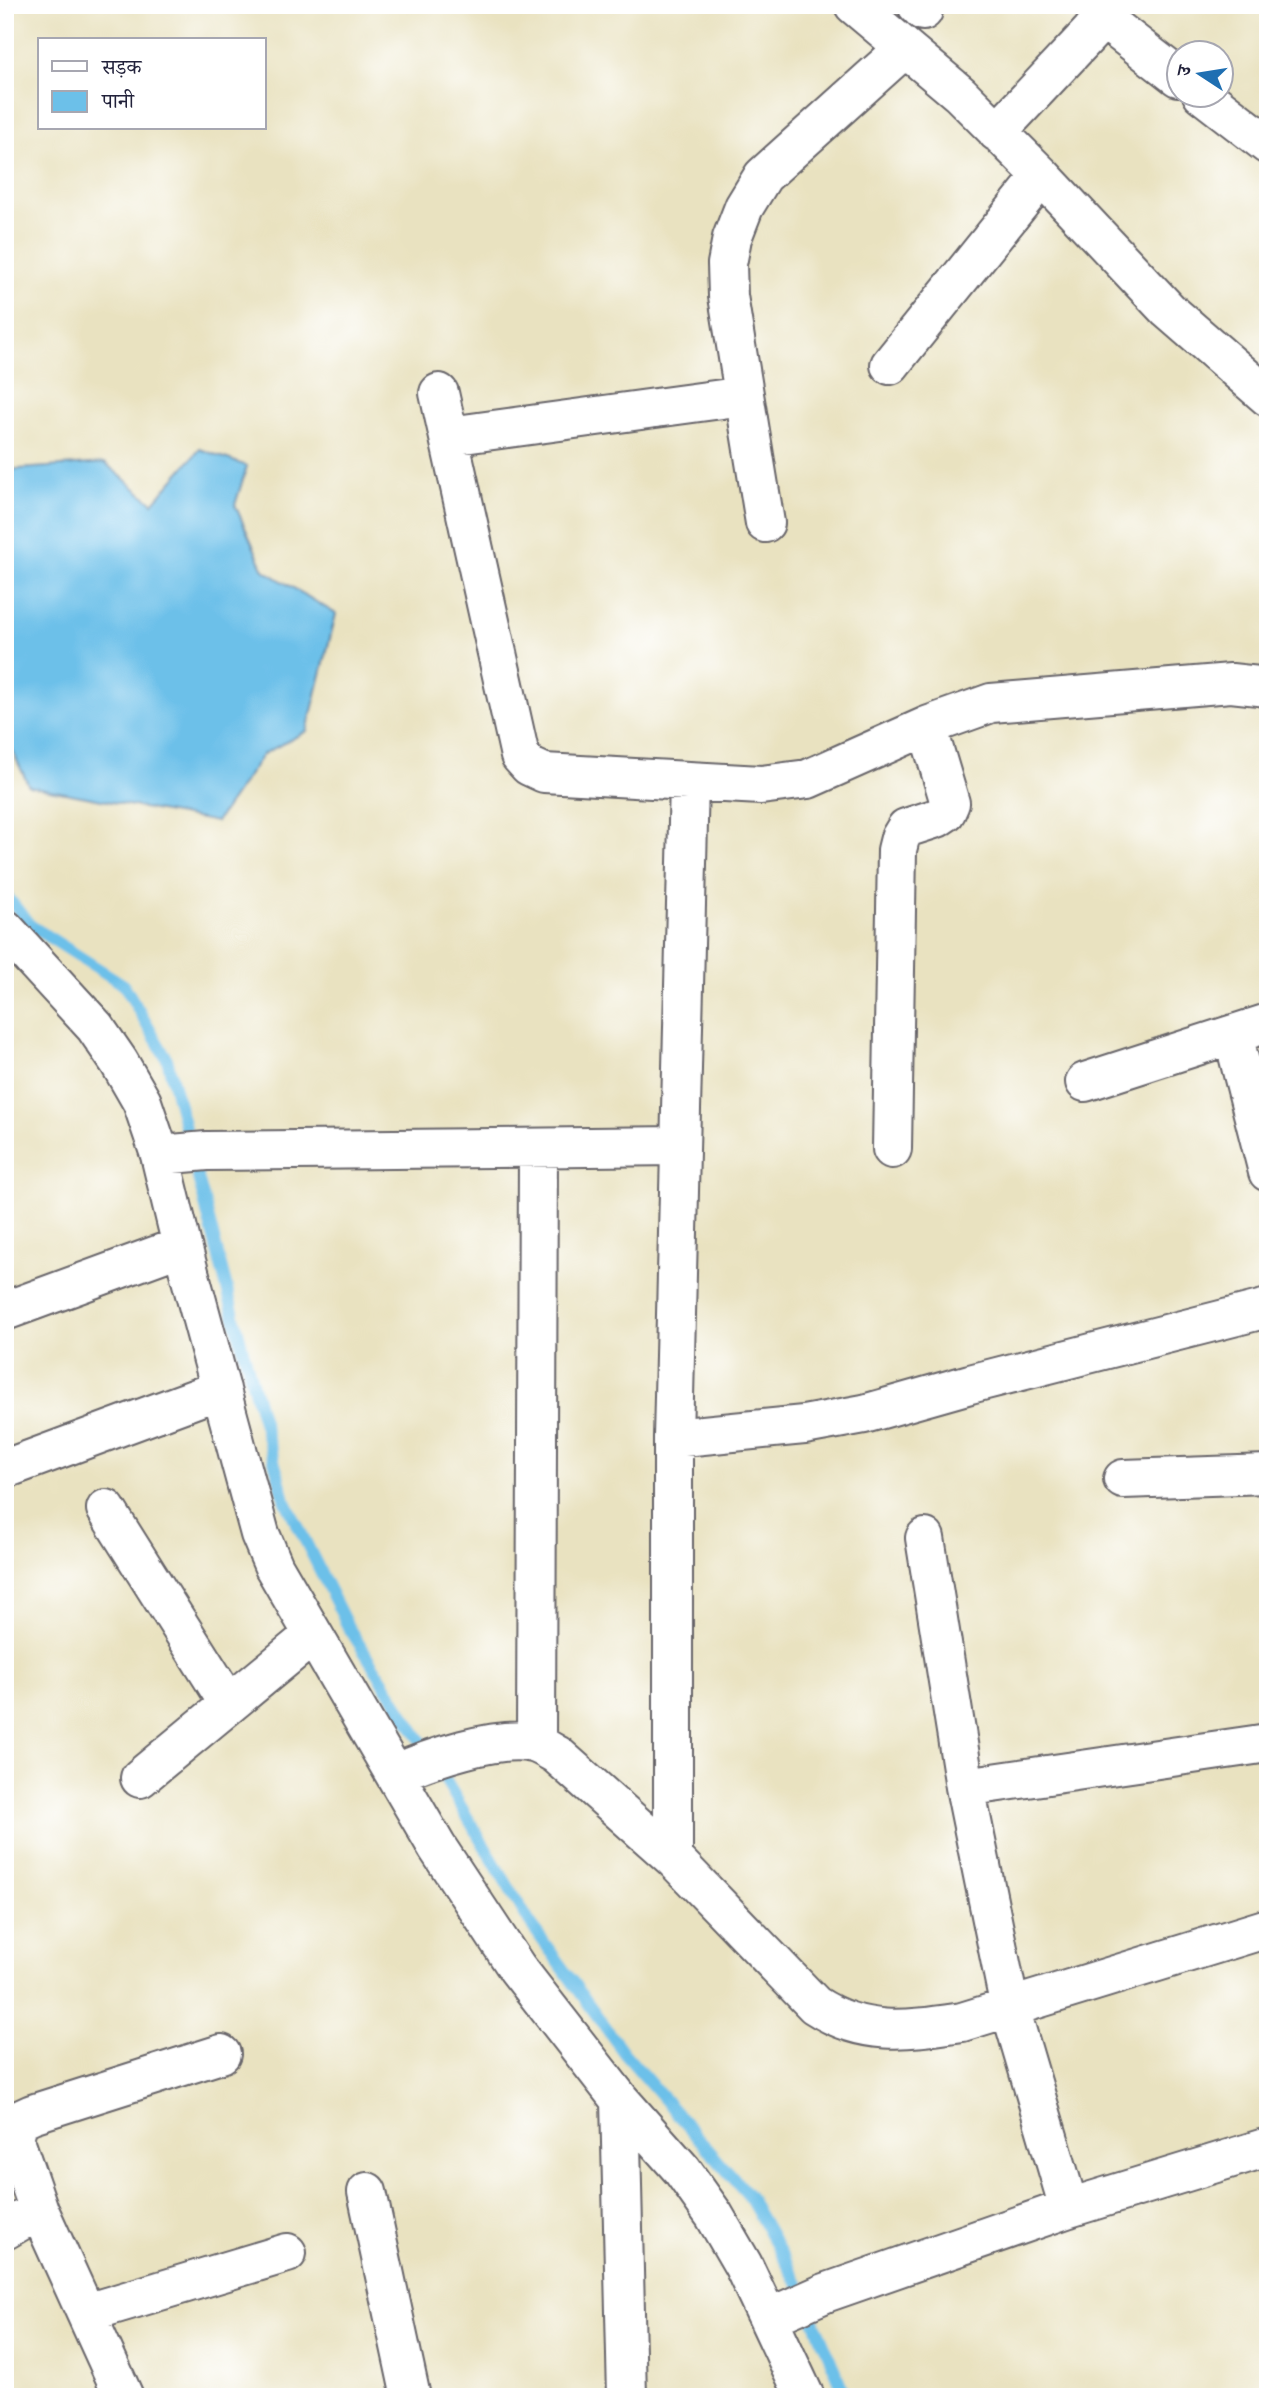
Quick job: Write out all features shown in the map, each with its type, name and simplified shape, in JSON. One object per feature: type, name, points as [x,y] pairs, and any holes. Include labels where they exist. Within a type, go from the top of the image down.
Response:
[{"type":"street","points":[[854,5],[960,94],[1011,117],[1042,176],[1168,310],[1261,379]]},
{"type":"street","points":[[1011,117],[1106,12],[1164,64]]},
{"type":"street","points":[[765,523],[728,296],[727,264],[732,238],[744,207],[763,176],[905,48]]},
{"type":"street","points":[[1220,108],[1268,145]]},
{"type":"street","points":[[890,365],[1042,176]]},
{"type":"street","points":[[439,393],[520,756],[529,766],[544,773],[761,785],[808,779],[928,726],[991,703],[1231,683],[1268,687]]},
{"type":"street","points":[[449,436],[744,396]]},
{"type":"street","points":[[892,1149],[897,850],[906,828],[946,813],[950,803],[928,726]]},
{"type":"street","points":[[673,1858],[673,1438],[678,1146],[689,781]]},
{"type":"street","points":[[5,929],[95,1027],[142,1102],[182,1153],[182,1245],[260,1534],[274,1567],[313,1635],[419,1765],[430,1836],[517,1968],[620,2100],[682,2170],[714,2215],[775,2314],[805,2397]]},
{"type":"street","points":[[1084,1082],[1250,1029],[1268,1172]]},
{"type":"street","points":[[182,1153],[678,1146]]},
{"type":"street","points":[[536,1744],[538,1147]]},
{"type":"street","points":[[5,1311],[182,1245]]},
{"type":"street","points":[[673,1438],[804,1425],[864,1414],[970,1384],[1268,1308]]},
{"type":"street","points":[[5,1469],[220,1389]]},
{"type":"street","points":[[1123,1479],[1268,1474]]},
{"type":"street","points":[[106,1509],[229,1704]]},
{"type":"street","points":[[925,1538],[965,1787],[1010,2008],[1069,2208]]},
{"type":"street","points":[[140,1778],[313,1635]]},
{"type":"street","points":[[419,1765],[502,1742],[536,1744],[557,1755],[673,1858],[815,2005],[835,2018],[882,2029],[915,2029],[962,2022],[1268,1928]]},
{"type":"street","points":[[965,1787],[1268,1743]]},
{"type":"street","points":[[124,2397],[39,2210],[14,2137],[19,2120],[32,2114],[220,2054]]},
{"type":"street","points":[[620,2100],[627,2397]]},
{"type":"street","points":[[775,2314],[825,2293],[1069,2208],[1267,2150]]},
{"type":"street","points":[[367,2192],[411,2397]]},
{"type":"street","points":[[5,2230],[39,2210]]},
{"type":"street","points":[[86,2313],[287,2253]]},
{"type":"water","points":[[200,449],[247,466],[235,505],[264,570],[336,614],[307,731],[263,754],[216,822],[29,786],[5,735],[5,470],[105,463],[153,503]]},
{"type":"waterway","points":[[5,894],[30,925],[124,985],[167,1059],[285,1500],[347,1625],[437,1766],[530,1923],[624,2053],[748,2195],[800,2287],[846,2397]]}]
